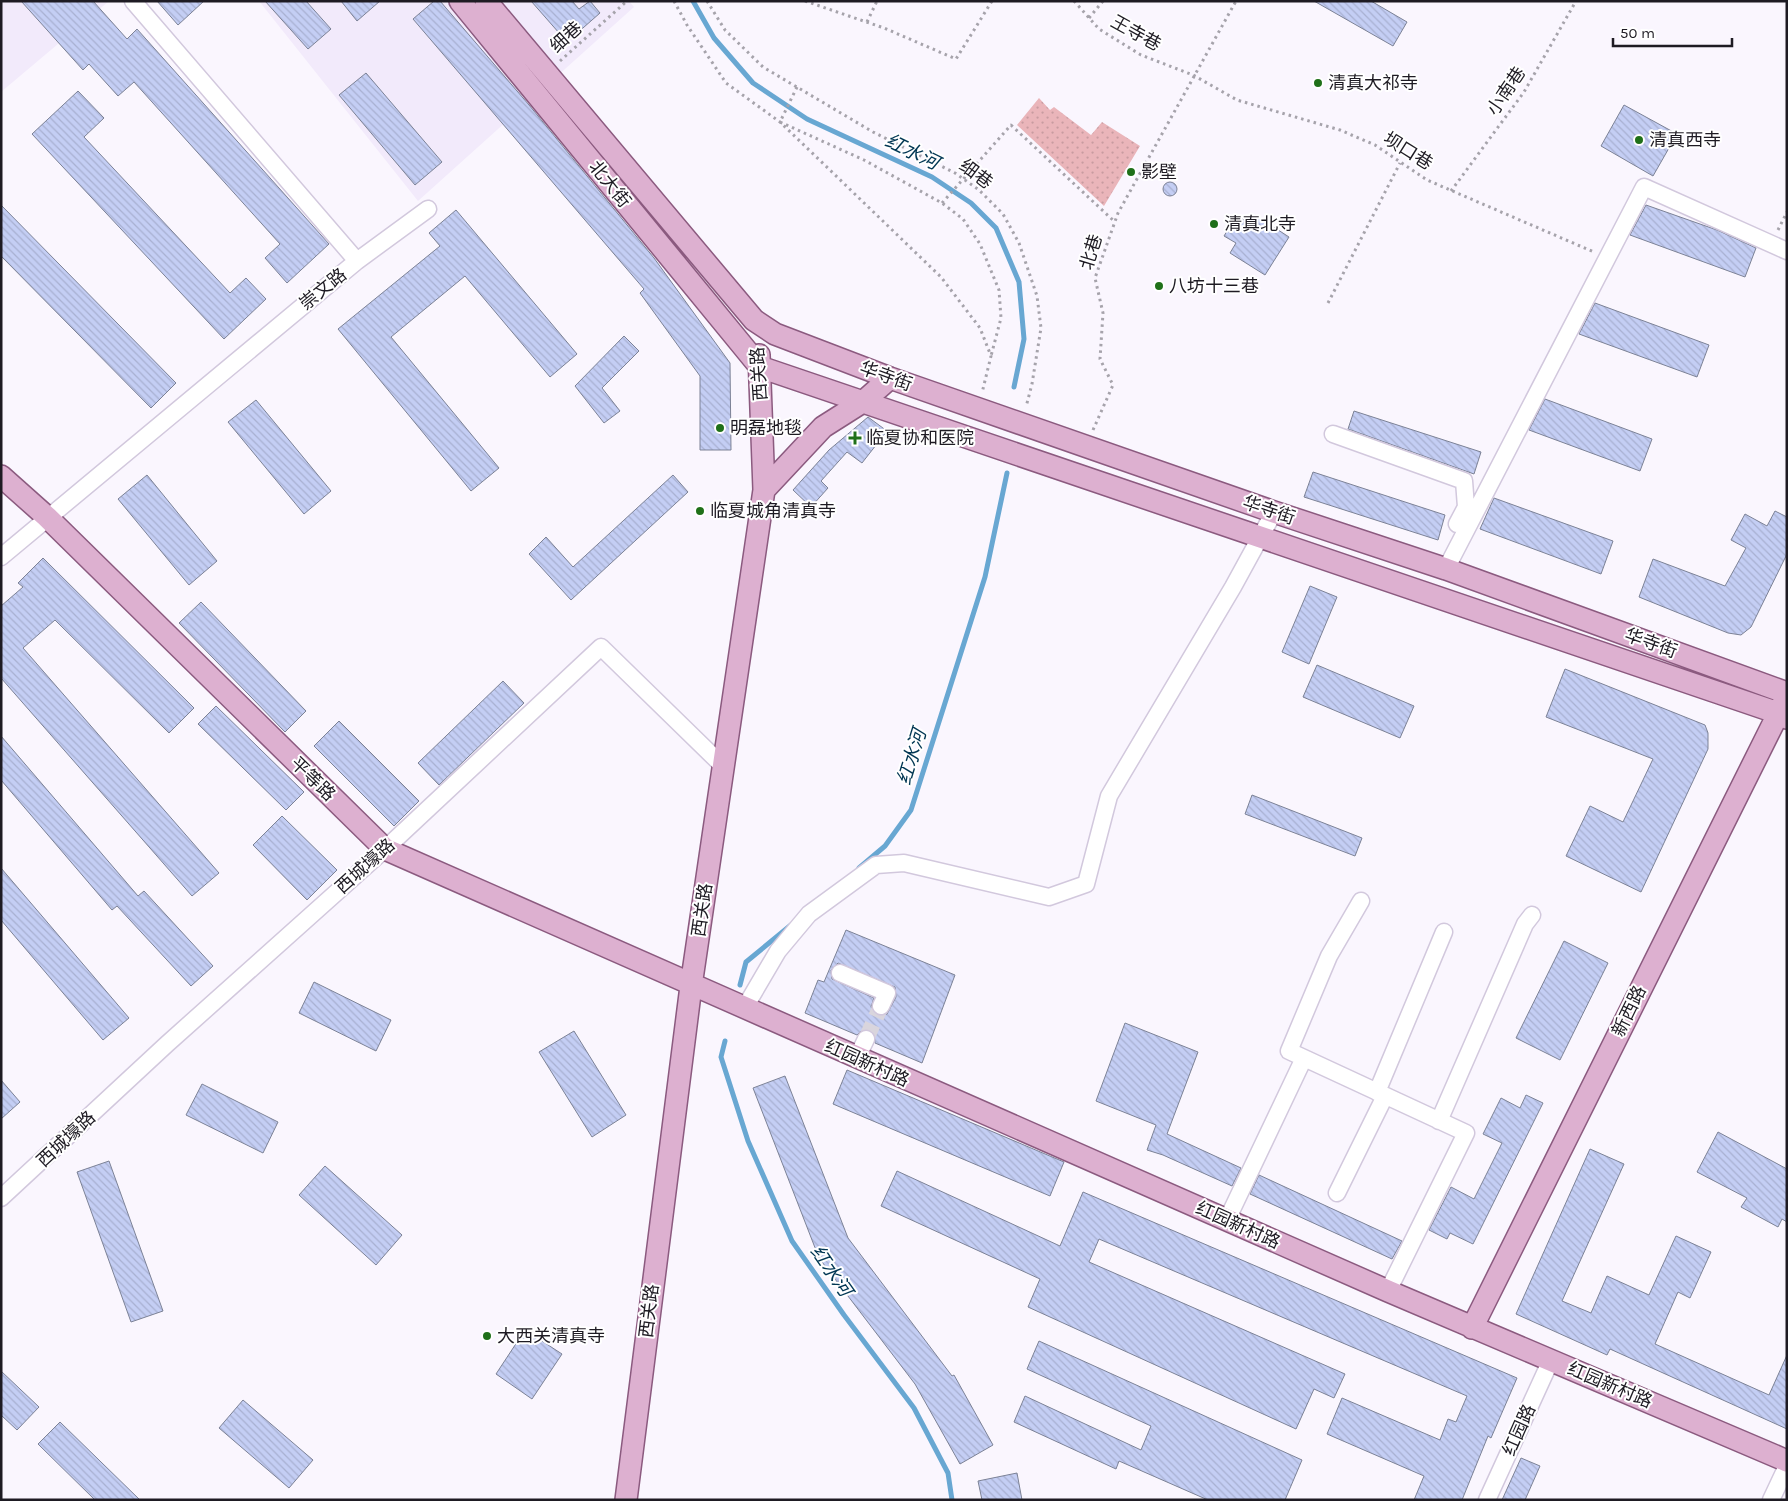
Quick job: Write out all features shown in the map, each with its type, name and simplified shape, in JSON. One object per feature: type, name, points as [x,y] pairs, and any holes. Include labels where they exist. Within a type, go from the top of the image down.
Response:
[{"type":"main road","name":"北大街","points":[[460,1],[760,367]]},
{"type":"main road","name":"北大街","points":[[486,1],[754,320]]},
{"type":"main road","name":"西关路","points":[[626,1500],[691,986],[764,490],[760,367],[754,320]]},
{"type":"main road","name":"华寺街","points":[[754,320],[775,334],[890,378],[1274,512],[1441,567],[1785,705]]},
{"type":"main road","name":"华寺街","points":[[760,367],[1785,705]]},
{"type":"main road","points":[[764,490],[823,428],[864,401],[890,378]]},
{"type":"main road","name":"平等路","points":[[1,476],[47,517],[385,849],[691,986]]},
{"type":"main road","name":"新西路","points":[[1472,1328],[1785,705]]},
{"type":"main road","name":"红园新村路","points":[[691,986],[744,1009],[862,1049],[1227,1220],[1472,1328],[1787,1461]]},
{"type":"street","name":"崇文路","points":[[1,557],[357,261],[133,1]]},
{"type":"street","points":[[1441,567],[1644,187],[1787,251]]},
{"type":"street","points":[[357,261],[428,209]]},
{"type":"street","points":[[1333,434],[1464,481],[1466,506],[1441,567]]},
{"type":"street","points":[[744,1009],[778,951],[809,914],[876,864],[904,863],[1049,897],[1086,884],[1109,796],[1233,587],[1274,512]]},
{"type":"street","name":"西城壕路","points":[[1,1198],[167,1044],[385,849],[601,647],[723,766]]},
{"type":"street","points":[[1362,902],[1329,956],[1290,1051],[1466,1133],[1388,1291]]},
{"type":"street","points":[[1439,1121],[1525,924],[1532,915]]},
{"type":"street","points":[[1337,1194],[1381,1094],[1444,932]]},
{"type":"street","points":[[840,973],[887,993],[881,1006]]},
{"type":"street","points":[[1227,1220],[1304,1058]]},
{"type":"street","name":"红园路","points":[[1487,1500],[1551,1360]]},
{"type":"street","points":[[1771,1500],[1787,1466]]},
{"type":"path","name":"细巷","points":[[547,74],[626,1]]},
{"type":"path","points":[[674,1],[687,25],[726,83],[780,122],[941,277],[980,328],[991,356]]},
{"type":"path","name":"细巷","points":[[707,1],[725,30],[762,67],[873,132],[962,178],[979,190],[1003,214],[1018,243],[1037,296],[1041,328],[1032,384],[1022,423]]},
{"type":"path","points":[[805,1],[868,22],[956,59],[992,1]]},
{"type":"path","points":[[868,22],[877,1]]},
{"type":"path","name":"王寺巷","points":[[1074,1],[1099,29],[1141,55],[1193,75]]},
{"type":"path","points":[[1090,18],[1103,1]]},
{"type":"path","name":"北巷","points":[[1086,446],[1113,385],[1100,359],[1103,313],[1095,278],[1115,222],[1193,75],[1236,1]]},
{"type":"path","name":"小南巷","points":[[1451,191],[1524,92],[1576,1]]},
{"type":"path","name":"坝口巷","points":[[1193,75],[1237,100],[1340,130],[1375,145],[1427,180],[1606,257]]},
{"type":"path","points":[[780,122],[796,87]]},
{"type":"path","points":[[780,122],[864,160],[942,203],[962,219],[980,244],[999,290],[1001,318],[978,408]]},
{"type":"path","points":[[942,203],[962,178],[1011,125],[1115,222]]},
{"type":"path","points":[[1328,303],[1400,163]]},
{"type":"path","points":[[1771,244],[1787,212]]},
{"type":"shaded area","points":[[1,1],[109,1],[1,92]]},
{"type":"shaded area","points":[[259,1],[629,1],[634,7],[418,201]]},
{"type":"shaded area","points":[[1039,98],[1050,110],[1054,107],[1091,135],[1102,122],[1140,146],[1104,206],[1017,125]]},
{"type":"building","points":[[21,1],[93,1],[127,39],[137,29],[329,244],[287,283],[265,258],[280,244],[134,82],[118,96],[89,64],[83,70]]},
{"type":"building","points":[[157,1],[204,1],[178,25]]},
{"type":"building","points":[[265,1],[306,1],[331,29],[308,49]]},
{"type":"building","points":[[341,1],[380,1],[357,21]]},
{"type":"building","points":[[434,1],[440,1],[529,105],[654,258],[730,363],[731,450],[700,450],[700,376],[640,293],[644,289],[413,19]]},
{"type":"building","points":[[531,1],[572,1],[579,9],[590,1],[600,13],[567,42]]},
{"type":"building","points":[[1314,1],[1371,1],[1407,22],[1393,46]]},
{"type":"building","points":[[366,73],[442,162],[415,185],[339,95]]},
{"type":"building","points":[[78,91],[104,118],[84,137],[230,293],[246,278],[266,299],[224,339],[32,134]]},
{"type":"building","name":"清真西寺","points":[[1624,105],[1677,134],[1653,176],[1601,146]]},
{"type":"building","points":[[1170,182],[1175,184],[1177,189],[1175,194],[1170,196],[1165,194],[1163,189],[1165,184]]},
{"type":"building","points":[[1,205],[176,383],[151,408],[1,256]]},
{"type":"building","points":[[1646,205],[1717,230],[1756,248],[1745,277],[1630,235]]},
{"type":"building","points":[[456,210],[577,354],[550,377],[465,276],[391,337],[499,468],[471,491],[338,329],[440,246],[429,233]]},
{"type":"building","points":[[1237,215],[1249,223],[1255,215],[1289,237],[1265,275],[1230,253],[1236,243],[1224,236]]},
{"type":"building","points":[[1595,303],[1709,345],[1697,377],[1579,334]]},
{"type":"building","points":[[624,336],[639,351],[602,388],[620,411],[604,423],[575,386]]},
{"type":"building","points":[[1545,399],[1652,439],[1640,471],[1529,430]]},
{"type":"building","points":[[256,400],[331,491],[304,514],[228,422]]},
{"type":"building","points":[[1354,411],[1481,452],[1474,474],[1348,429]]},
{"type":"building","points":[[868,417],[887,431],[862,463],[847,452],[821,481],[828,488],[811,507],[793,490],[829,450]]},
{"type":"building","points":[[1313,472],[1445,515],[1438,540],[1304,497]]},
{"type":"building","points":[[147,475],[217,561],[189,585],[118,499]]},
{"type":"building","points":[[673,475],[688,492],[571,600],[529,554],[546,537],[573,567]]},
{"type":"building","points":[[1494,498],[1613,541],[1601,574],[1480,529]]},
{"type":"building","points":[[1775,511],[1787,517],[1787,554],[1751,627],[1741,635],[1728,633],[1639,597],[1653,559],[1725,586],[1746,548],[1731,540],[1745,514],[1767,526]]},
{"type":"building","points":[[43,558],[194,708],[169,733],[55,620],[23,648],[219,873],[192,896],[1,678],[1,606],[23,587],[18,583]]},
{"type":"building","points":[[1310,586],[1337,597],[1309,664],[1282,652]]},
{"type":"building","points":[[201,602],[306,711],[285,732],[179,623]]},
{"type":"building","points":[[1317,665],[1414,706],[1400,738],[1303,697]]},
{"type":"building","points":[[1565,669],[1705,725],[1708,733],[1708,749],[1641,892],[1566,856],[1590,806],[1623,822],[1653,759],[1546,717]]},
{"type":"building","points":[[503,681],[524,703],[439,785],[418,763]]},
{"type":"building","points":[[216,706],[304,792],[286,810],[198,724]]},
{"type":"building","points":[[339,721],[419,801],[394,826],[314,746]]},
{"type":"building","points":[[1,736],[138,896],[144,891],[213,966],[191,986],[117,906],[112,910],[1,780]]},
{"type":"building","points":[[1252,795],[1362,838],[1355,856],[1245,814]]},
{"type":"building","points":[[282,816],[337,870],[307,900],[253,845]]},
{"type":"building","points":[[1,868],[129,1018],[103,1040],[1,920]]},
{"type":"building","points":[[846,930],[955,975],[922,1063],[875,1043],[874,1034],[870,1030],[861,1031],[857,1035],[805,1013],[818,980],[824,982]],"holes":[[[838,963],[895,987],[896,997],[887,1014],[876,1015],[871,1007],[874,998],[832,979],[831,970]]]},
{"type":"building","points":[[1564,941],[1608,963],[1560,1060],[1516,1038]]},
{"type":"building","points":[[314,982],[391,1020],[376,1051],[299,1013]]},
{"type":"building","points":[[1125,1023],[1198,1052],[1167,1134],[1241,1168],[1232,1186],[1163,1155],[1147,1150],[1156,1125],[1096,1101]]},
{"type":"building","points":[[574,1031],[626,1115],[592,1137],[539,1052]]},
{"type":"building","points":[[847,1070],[1064,1162],[1050,1196],[833,1104]]},
{"type":"building","points":[[785,1076],[848,1238],[952,1376],[954,1375],[993,1445],[960,1464],[915,1384],[819,1258],[753,1088]]},
{"type":"building","points":[[1,1080],[20,1102],[1,1119]]},
{"type":"building","points":[[202,1084],[278,1122],[263,1153],[186,1115]]},
{"type":"building","points":[[1526,1095],[1543,1103],[1473,1244],[1450,1233],[1447,1239],[1429,1230],[1451,1187],[1474,1199],[1502,1143],[1483,1134],[1501,1098],[1520,1108]]},
{"type":"building","points":[[1718,1132],[1787,1169],[1787,1222],[1782,1219],[1778,1227],[1741,1207],[1747,1198],[1697,1172]]},
{"type":"building","points":[[1590,1149],[1624,1164],[1562,1301],[1591,1313],[1607,1276],[1649,1295],[1676,1236],[1711,1252],[1690,1298],[1678,1292],[1655,1344],[1769,1395],[1787,1355],[1787,1429],[1610,1349],[1607,1355],[1516,1314]]},
{"type":"building","points":[[109,1161],[163,1311],[131,1322],[77,1172]]},
{"type":"building","points":[[325,1166],[402,1235],[376,1265],[299,1195]]},
{"type":"building","points":[[897,1171],[1060,1246],[1083,1192],[1517,1378],[1491,1438],[1488,1436],[1462,1500],[1414,1500],[1424,1476],[1327,1434],[1342,1398],[1440,1440],[1448,1419],[1456,1422],[1467,1396],[1099,1239],[1089,1262],[1345,1374],[1334,1398],[1314,1389],[1296,1429],[1028,1307],[1040,1279],[881,1206]]},
{"type":"building","points":[[1259,1175],[1402,1241],[1392,1259],[1250,1194]]},
{"type":"building","points":[[525,1330],[562,1354],[532,1399],[496,1374]]},
{"type":"building","points":[[1039,1341],[1302,1460],[1285,1500],[1208,1500],[1119,1461],[1116,1469],[1014,1422],[1025,1396],[1141,1450],[1151,1426],[1027,1369]]},
{"type":"building","points":[[1,1371],[39,1407],[17,1430],[1,1415]]},
{"type":"building","points":[[243,1400],[313,1460],[289,1488],[219,1428]]},
{"type":"building","points":[[60,1422],[140,1500],[95,1500],[38,1444]]},
{"type":"building","points":[[1521,1458],[1540,1466],[1525,1500],[1502,1500]]},
{"type":"building","points":[[1017,1473],[1022,1500],[982,1500],[978,1481]]},
{"type":"waterway","name":"红水河","points":[[693,1],[714,38],[753,83],[807,119],[932,177],[971,203],[996,228],[1019,282],[1024,339],[1014,387]]},
{"type":"waterway","name":"红水河","points":[[859,868],[885,846],[911,810],[985,577],[1007,473]]},
{"type":"waterway","name":"红水河","points":[[740,985],[746,962],[791,925]]},
{"type":"waterway","name":"红水河","points":[[725,1041],[721,1057],[748,1141],[792,1241],[844,1315],[914,1408],[948,1473],[952,1500]]},
{"type":"tunnel","points":[[866,1039],[881,1006]]},
{"type":"place","name":"清真大祁寺","points":[[1318,83]]},
{"type":"place","name":"清真西寺","points":[[1639,140]]},
{"type":"place","name":"影壁","points":[[1131,172]]},
{"type":"place","name":"清真北寺","points":[[1214,224]]},
{"type":"place","name":"八坊十三巷","points":[[1159,286]]},
{"type":"place","name":"明磊地毯","points":[[720,428]]},
{"type":"place","name":"临夏协和医院","points":[[855,438]]},
{"type":"place","name":"临夏城角清真寺","points":[[700,511]]},
{"type":"place","name":"大西关清真寺","points":[[487,1336]]}]
